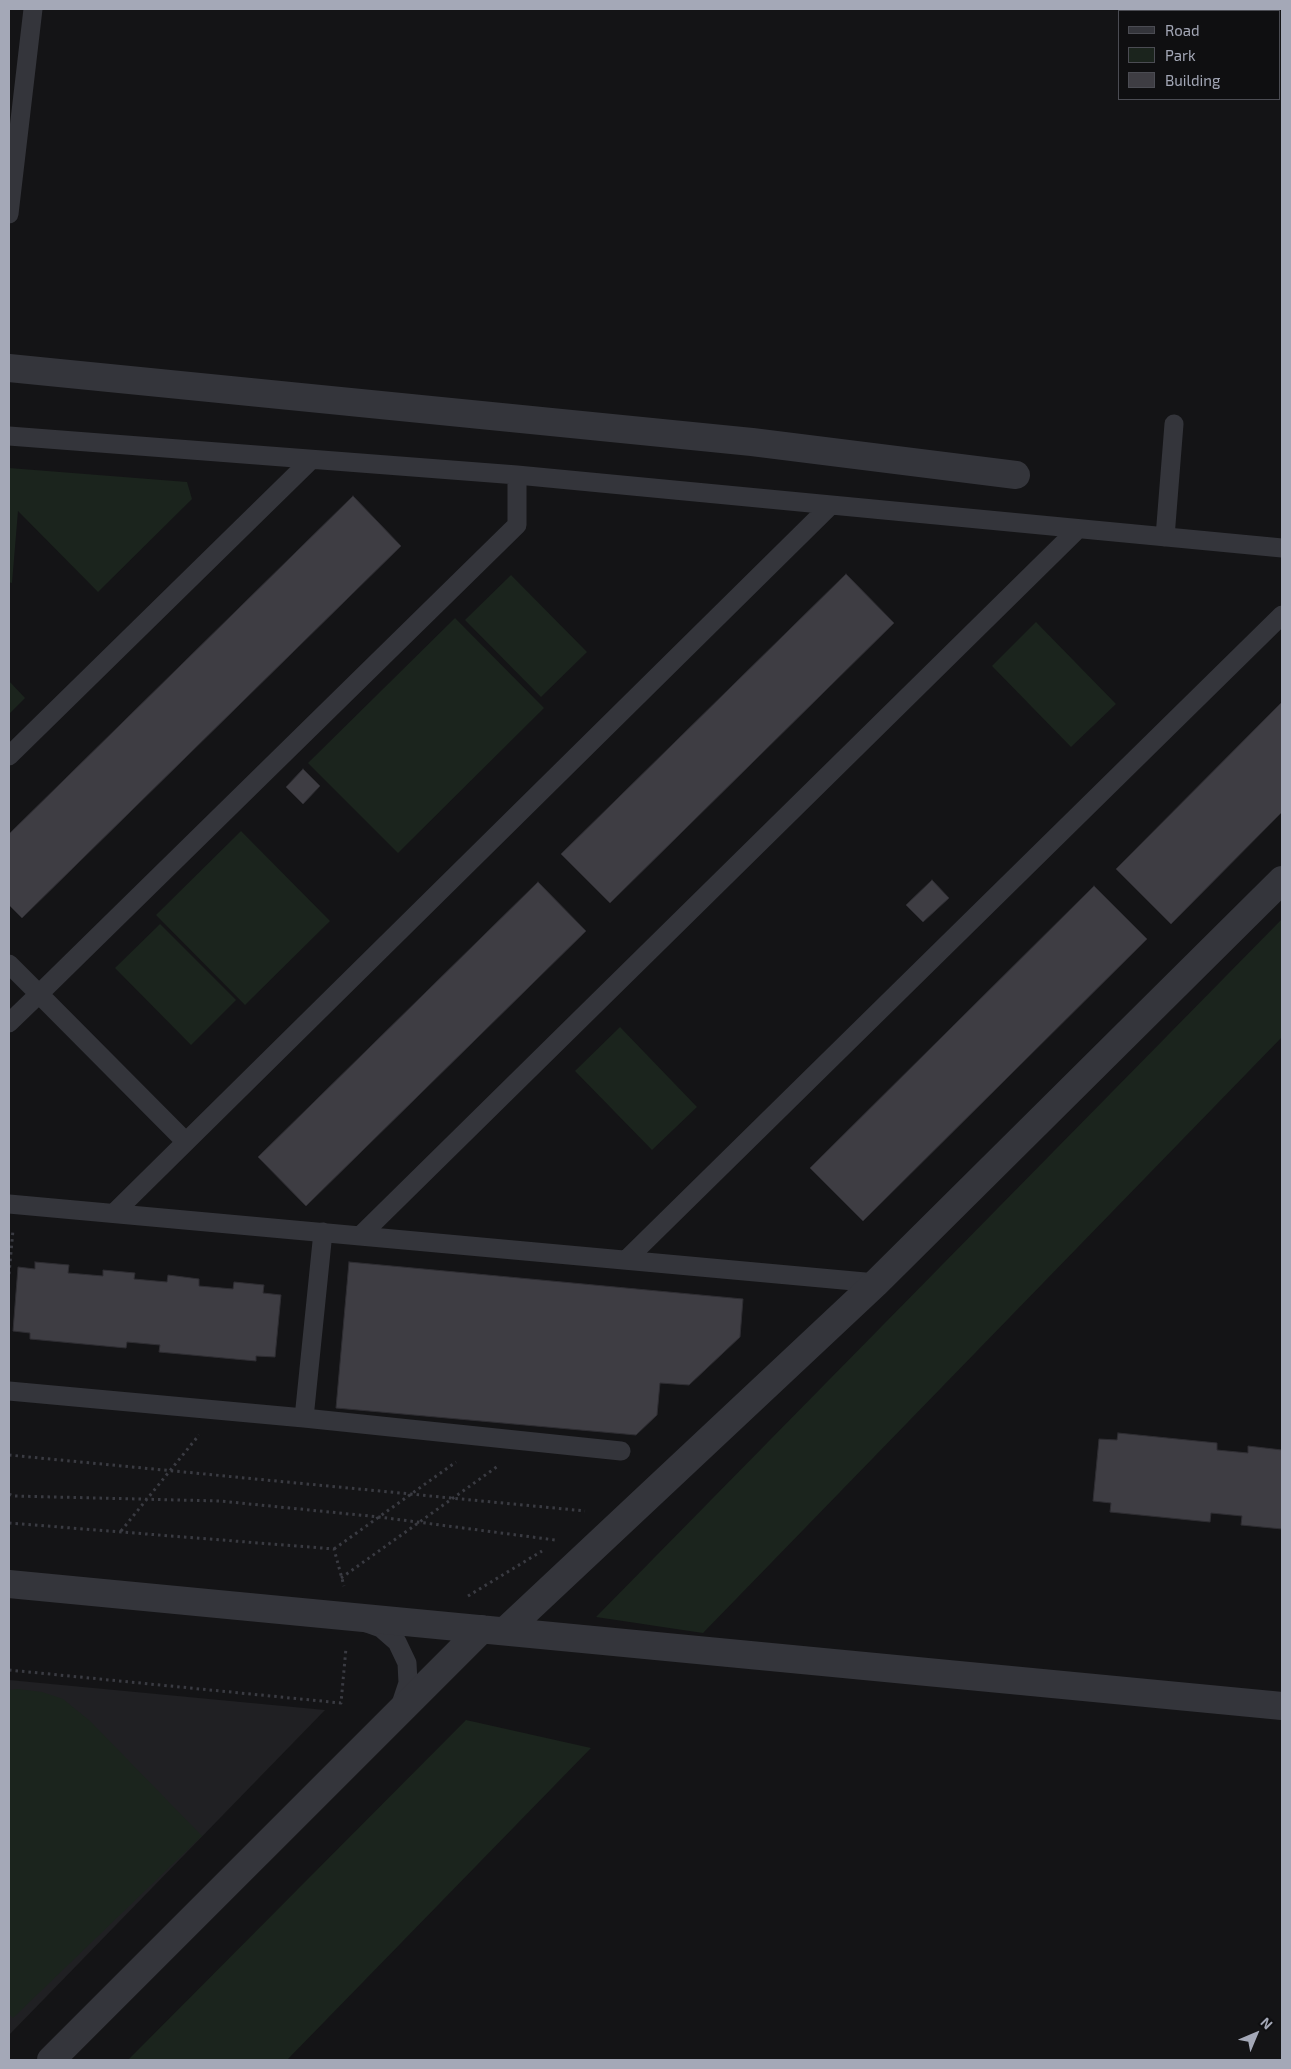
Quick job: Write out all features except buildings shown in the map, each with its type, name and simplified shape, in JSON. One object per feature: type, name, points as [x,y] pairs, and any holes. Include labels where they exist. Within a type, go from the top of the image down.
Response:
[{"type":"street","points":[[9,368],[752,442],[1016,475]]},
{"type":"street","points":[[51,2060],[398,1713],[494,1630],[876,1283],[1282,880]]},
{"type":"street","points":[[9,1584],[348,1629],[494,1630],[1282,1706]]},
{"type":"lane","points":[[9,214],[33,9]]},
{"type":"lane","points":[[1165,537],[1174,424]]},
{"type":"lane","points":[[9,436],[517,475],[1282,548]]},
{"type":"lane","points":[[9,756],[311,460]]},
{"type":"lane","points":[[9,1023],[517,525],[517,475]]},
{"type":"lane","points":[[114,1213],[831,505]]},
{"type":"lane","points":[[360,1236],[1078,529]]},
{"type":"lane","points":[[626,1260],[1282,614]]},
{"type":"lane","points":[[9,964],[186,1142]]},
{"type":"lane","points":[[12,1204],[876,1283]]},
{"type":"lane","points":[[304,1418],[323,1232]]},
{"type":"lane","points":[[9,1392],[304,1418],[621,1451]]},
{"type":"lane","points":[[348,1629],[381,1628],[397,1642],[407,1663],[408,1683],[398,1713]]},
{"type":"path","points":[[9,1274],[12,1204]]},
{"type":"path","points":[[120,1532],[201,1434]]},
{"type":"path","points":[[9,1455],[591,1512]]},
{"type":"path","points":[[9,1523],[334,1549],[459,1460]]},
{"type":"path","points":[[341,1578],[501,1464]]},
{"type":"path","points":[[9,1494],[13,1496],[220,1501],[379,1517],[558,1540],[465,1597]]},
{"type":"path","points":[[334,1549],[346,1590]]},
{"type":"path","points":[[9,1670],[341,1703],[348,1629]]},
{"type":"shaded area","points":[[9,1680],[325,1710],[9,2035]]},
{"type":"green space","points":[[9,468],[187,482],[192,499],[98,592],[18,511],[12,583],[9,582]]},
{"type":"green space","points":[[511,575],[587,652],[541,697],[465,620]]},
{"type":"green space","points":[[455,618],[544,708],[398,853],[308,763]]},
{"type":"green space","points":[[1036,622],[1116,704],[1071,747],[992,666]]},
{"type":"green space","points":[[9,681],[25,698],[9,714]]},
{"type":"green space","points":[[241,831],[330,921],[245,1005],[156,915]]},
{"type":"green space","points":[[1282,919],[1282,1037],[703,1633],[596,1617]]},
{"type":"green space","points":[[160,924],[236,1000],[191,1045],[115,968]]},
{"type":"green space","points":[[620,1027],[697,1107],[652,1150],[575,1071]]},
{"type":"green space","points":[[18,1689],[42,1692],[63,1699],[90,1721],[202,1836],[13,2018],[9,2014],[9,1690]]},
{"type":"green space","points":[[466,1720],[591,1748],[287,2060],[128,2060]]}]
